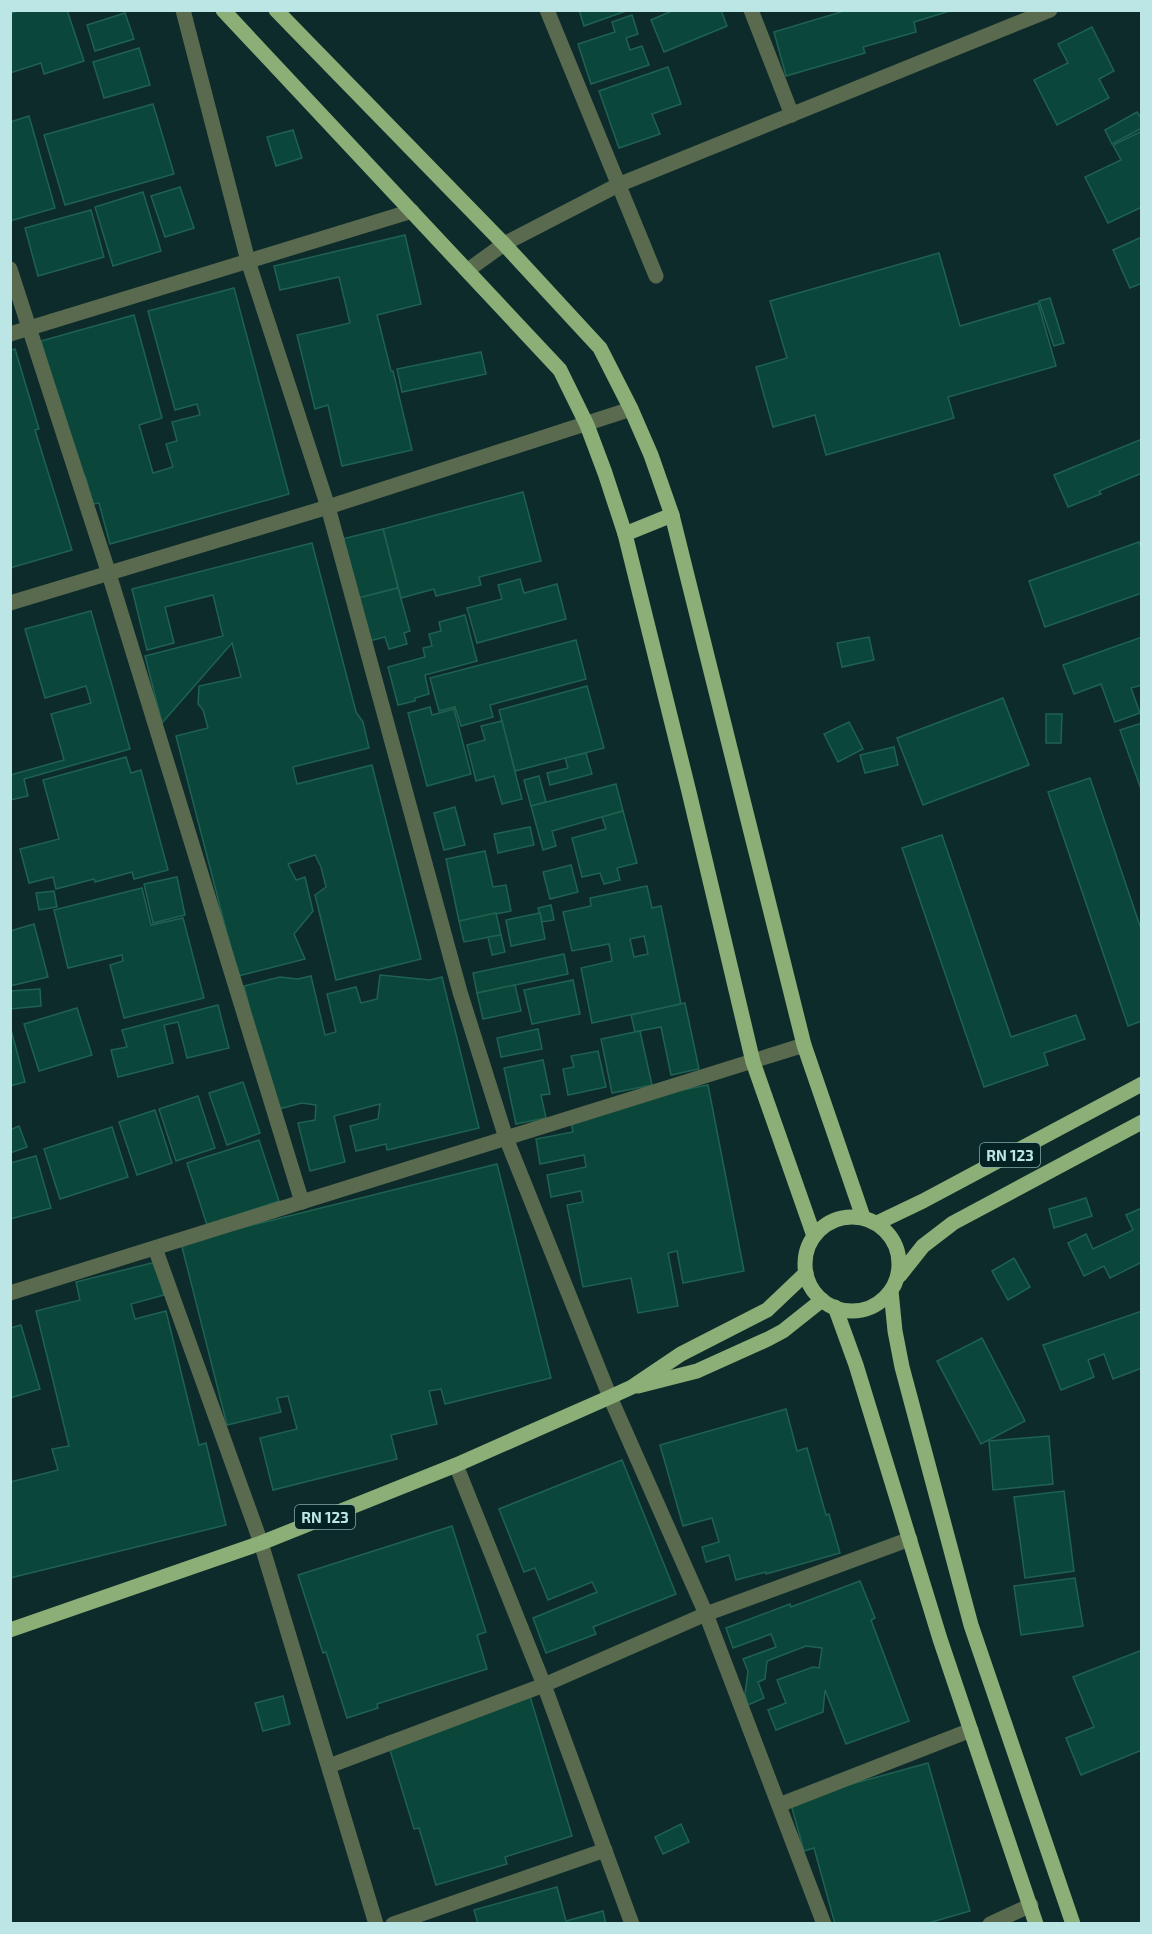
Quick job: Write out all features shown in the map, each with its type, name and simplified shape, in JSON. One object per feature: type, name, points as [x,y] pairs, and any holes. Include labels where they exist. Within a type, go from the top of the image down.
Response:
[{"type":"main road","points":[[223,10],[560,370],[587,425],[625,534],[753,1062],[814,1236]]},
{"type":"main road","points":[[276,10],[504,244],[600,348],[631,409],[651,455],[672,515],[804,1045],[870,1220]]},
{"type":"main road","points":[[625,534],[672,515]]},
{"type":"main road","name":"RN 123","points":[[870,1220],[923,1202],[1142,1084]]},
{"type":"main road","name":"RN 123","points":[[895,1284],[923,1246],[953,1223],[1142,1122]]},
{"type":"main road","points":[[1036,1923],[971,1730],[856,1365],[828,1304],[812,1288],[806,1274],[805,1260],[814,1236],[828,1223],[845,1217],[870,1220],[889,1233],[897,1247],[900,1262],[895,1284],[902,1367],[964,1603],[1073,1923]]},
{"type":"main road","name":"RN 123","points":[[10,1630],[261,1543],[456,1465],[610,1397],[632,1387],[681,1354],[767,1310],[806,1274]]},
{"type":"main road","points":[[828,1304],[847,1311],[872,1307],[882,1300],[895,1284]]},
{"type":"main road","name":"RN 123","points":[[632,1387],[697,1371],[768,1339],[828,1304]]},
{"type":"street","points":[[183,10],[248,261],[328,507],[460,992],[506,1138],[610,1397],[706,1614],[824,1923]]},
{"type":"street","points":[[547,10],[656,276]]},
{"type":"street","points":[[751,10],[792,115]]},
{"type":"street","points":[[468,270],[504,244],[618,184],[1044,12]]},
{"type":"street","points":[[10,334],[412,211]]},
{"type":"street","points":[[10,269],[109,574],[302,1202]]},
{"type":"street","points":[[10,603],[328,507],[631,409]]},
{"type":"street","points":[[10,1293],[804,1045]]},
{"type":"street","points":[[155,1248],[261,1543],[376,1923]]},
{"type":"street","points":[[456,1465],[544,1685],[632,1923]]},
{"type":"street","points":[[330,1766],[544,1685],[706,1614],[910,1539]]},
{"type":"street","points":[[779,1805],[971,1730]]},
{"type":"street","points":[[393,1923],[605,1850]]},
{"type":"street","points":[[990,1923],[1030,1905]]},
{"type":"building","points":[[20,10],[67,10],[84,61],[44,74],[41,63],[10,73],[10,14]]},
{"type":"building","points":[[579,10],[629,10],[584,26]]},
{"type":"building","points":[[674,10],[721,10],[727,26],[664,52],[651,20]]},
{"type":"building","points":[[841,10],[953,10],[914,22],[916,32],[863,47],[865,53],[786,76],[774,32],[841,12]]},
{"type":"building","points":[[125,13],[134,39],[95,51],[87,25]]},
{"type":"building","points":[[632,15],[638,34],[626,38],[630,50],[642,46],[649,65],[591,84],[578,44],[615,32],[612,22]]},
{"type":"building","points":[[1092,27],[1114,71],[1099,79],[1109,98],[1057,125],[1034,80],[1068,63],[1058,44]]},
{"type":"building","points":[[139,48],[150,85],[104,98],[93,62]]},
{"type":"building","points":[[668,67],[681,104],[652,114],[660,134],[619,148],[599,91]]},
{"type":"building","points":[[153,104],[174,174],[65,205],[44,135]]},
{"type":"building","points":[[1137,112],[1142,119],[1142,128],[1112,144],[1105,130]]},
{"type":"building","points":[[29,116],[55,208],[10,221],[10,122]]},
{"type":"building","points":[[293,130],[302,158],[276,166],[267,137]]},
{"type":"building","points":[[1142,131],[1142,207],[1108,223],[1085,177],[1121,160],[1113,145]]},
{"type":"building","points":[[180,187],[194,228],[165,237],[151,196]]},
{"type":"building","points":[[143,192],[161,251],[113,266],[95,207]]},
{"type":"building","points":[[91,210],[104,257],[38,276],[25,228]]},
{"type":"building","points":[[405,235],[421,304],[377,315],[412,450],[342,466],[328,405],[315,409],[297,335],[350,323],[339,277],[280,290],[274,266]]},
{"type":"building","points":[[1142,237],[1142,283],[1130,288],[1113,250]]},
{"type":"building","points":[[939,253],[960,326],[1038,303],[1056,366],[948,397],[954,418],[826,455],[815,415],[773,427],[756,367],[787,358],[770,301]]},
{"type":"building","points":[[234,288],[289,494],[110,544],[99,503],[93,504],[85,476],[79,478],[41,341],[134,315],[162,418],[139,425],[153,473],[173,467],[166,444],[177,441],[172,422],[200,415],[197,404],[175,410],[148,311]]},
{"type":"building","points":[[1050,298],[1064,343],[1054,346],[1039,301]]},
{"type":"building","points":[[15,349],[39,429],[35,430],[72,550],[10,568],[10,350]]},
{"type":"building","points":[[481,352],[486,374],[402,392],[397,369]]},
{"type":"building","points":[[1142,439],[1142,473],[1099,491],[1101,494],[1068,507],[1054,475]]},
{"type":"building","points":[[523,492],[541,561],[479,577],[481,585],[436,596],[434,589],[401,598],[383,529]]},
{"type":"building","points":[[383,529],[398,588],[358,598],[342,539]]},
{"type":"building","points":[[1139,542],[1142,550],[1142,593],[1045,627],[1029,581]]},
{"type":"building","points":[[312,543],[356,712],[363,722],[369,748],[293,767],[297,784],[372,765],[421,959],[336,980],[315,895],[326,887],[315,855],[288,864],[296,880],[305,877],[313,911],[294,934],[305,959],[238,976],[176,736],[208,728],[203,710],[198,704],[199,686],[241,677],[232,643],[162,723],[145,656],[223,636],[213,595],[165,607],[174,643],[147,650],[132,589]]},
{"type":"building","points":[[520,579],[524,593],[557,584],[566,619],[477,643],[467,608],[502,599],[498,585]]},
{"type":"building","points":[[398,588],[410,631],[404,633],[407,644],[389,649],[385,637],[369,641],[358,598]]},
{"type":"building","points":[[91,611],[130,749],[24,779],[28,796],[10,800],[10,775],[64,760],[51,714],[91,703],[86,686],[45,698],[25,629]]},
{"type":"building","points":[[465,615],[477,661],[425,675],[429,694],[415,698],[415,701],[398,705],[388,667],[425,657],[423,648],[432,646],[429,634],[441,631],[439,622]]},
{"type":"building","points":[[869,637],[874,660],[842,667],[837,643]]},
{"type":"building","points":[[1142,637],[1142,685],[1131,688],[1140,713],[1115,722],[1101,684],[1074,694],[1063,665]]},
{"type":"building","points":[[576,640],[586,679],[490,705],[493,717],[461,726],[455,707],[439,711],[430,678]]},
{"type":"building","points":[[587,686],[604,748],[515,771],[499,710]]},
{"type":"building","points":[[1003,698],[1029,765],[923,805],[897,738]]},
{"type":"building","points":[[430,707],[432,715],[454,709],[471,774],[427,786],[408,713]]},
{"type":"building","points":[[1046,714],[1062,714],[1061,743],[1046,743]]},
{"type":"building","points":[[502,721],[522,799],[502,804],[494,776],[476,781],[467,745],[485,740],[481,726]]},
{"type":"building","points":[[849,722],[863,749],[838,762],[824,734]]},
{"type":"building","points":[[1142,723],[1142,792],[1120,730]]},
{"type":"building","points":[[894,747],[898,765],[865,773],[860,755]]},
{"type":"building","points":[[586,753],[592,774],[550,785],[547,773],[568,768],[565,758]]},
{"type":"building","points":[[126,757],[131,773],[141,770],[168,870],[134,879],[132,872],[56,889],[53,877],[29,883],[20,849],[59,839],[43,780]]},
{"type":"building","points":[[539,776],[546,802],[531,806],[524,780]]},
{"type":"building","points":[[1090,778],[1142,932],[1142,1021],[1128,1026],[1048,792]]},
{"type":"building","points":[[616,784],[623,811],[552,831],[556,846],[543,850],[531,806]]},
{"type":"building","points":[[455,807],[465,845],[444,850],[434,813]]},
{"type":"building","points":[[623,811],[637,863],[617,868],[620,880],[604,884],[600,873],[582,877],[572,838],[606,829],[602,817]]},
{"type":"building","points":[[530,827],[534,845],[498,853],[494,834]]},
{"type":"building","points":[[942,835],[1011,1037],[1076,1015],[1085,1039],[1044,1053],[1048,1065],[984,1087],[902,848]]},
{"type":"building","points":[[485,851],[493,887],[506,885],[511,911],[459,921],[446,859]]},
{"type":"building","points":[[571,865],[578,892],[550,899],[543,872]]},
{"type":"building","points":[[177,877],[185,915],[153,923],[144,884]]},
{"type":"building","points":[[647,886],[652,908],[661,906],[681,1004],[592,1023],[581,968],[612,961],[609,944],[572,951],[563,912],[591,906],[590,898]],"holes":[[[644,936],[648,954],[634,957],[630,939]]]},
{"type":"building","points":[[142,888],[151,925],[183,918],[204,998],[124,1018],[110,965],[123,961],[122,955],[68,968],[54,910]]},
{"type":"building","points":[[54,891],[57,907],[39,910],[36,893]]},
{"type":"building","points":[[551,905],[554,920],[542,922],[538,908]]},
{"type":"building","points":[[496,913],[501,935],[464,942],[459,921]]},
{"type":"building","points":[[540,913],[545,939],[511,946],[506,920]]},
{"type":"building","points":[[34,924],[48,977],[10,986],[10,931]]},
{"type":"building","points":[[501,935],[505,952],[492,955],[488,937]]},
{"type":"building","points":[[564,954],[568,974],[477,993],[473,973]]},
{"type":"building","points":[[380,975],[430,980],[442,977],[479,1128],[387,1150],[386,1144],[356,1151],[350,1126],[378,1119],[380,1104],[334,1116],[345,1162],[310,1171],[298,1123],[315,1120],[316,1105],[302,1103],[275,1110],[244,986],[280,977],[298,979],[311,976],[325,1035],[336,1032],[327,994],[356,987],[361,1003],[377,999]]},
{"type":"building","points":[[573,980],[580,1014],[532,1024],[524,990]]},
{"type":"building","points":[[515,985],[521,1011],[483,1019],[477,993]]},
{"type":"building","points":[[40,989],[41,1006],[10,1009],[10,991]]},
{"type":"building","points":[[685,1003],[699,1069],[671,1075],[661,1027],[635,1032],[631,1015]]},
{"type":"building","points":[[218,1005],[229,1048],[187,1058],[178,1022],[164,1025],[173,1063],[118,1077],[111,1050],[127,1047],[122,1030]]},
{"type":"building","points":[[77,1008],[92,1055],[39,1071],[24,1024]]},
{"type":"building","points":[[10,1026],[25,1082],[10,1086]]},
{"type":"building","points":[[538,1029],[542,1049],[501,1057],[497,1038]]},
{"type":"building","points":[[640,1031],[652,1085],[612,1093],[601,1039]]},
{"type":"building","points":[[598,1051],[606,1087],[568,1095],[563,1069],[574,1067],[571,1056]]},
{"type":"building","points":[[543,1060],[550,1094],[541,1095],[546,1118],[516,1124],[504,1068]]},
{"type":"building","points":[[243,1082],[260,1133],[227,1145],[209,1093]]},
{"type":"building","points":[[708,1085],[744,1271],[683,1283],[677,1251],[668,1253],[678,1306],[638,1313],[631,1278],[583,1287],[567,1205],[583,1202],[581,1191],[551,1197],[547,1175],[586,1167],[584,1155],[540,1164],[536,1139],[573,1132],[569,1112]]},
{"type":"building","points":[[198,1096],[215,1148],[176,1161],[159,1109]]},
{"type":"building","points":[[155,1110],[172,1163],[137,1175],[119,1122]]},
{"type":"building","points":[[19,1126],[27,1147],[10,1153],[10,1130]]},
{"type":"building","points":[[112,1127],[128,1177],[60,1199],[44,1149]]},
{"type":"building","points":[[259,1140],[279,1201],[207,1225],[187,1163]]},
{"type":"building","points":[[36,1156],[51,1208],[10,1219],[10,1163]]},
{"type":"building","points":[[497,1164],[551,1378],[445,1404],[441,1389],[429,1391],[437,1424],[391,1435],[397,1459],[273,1490],[260,1438],[297,1429],[288,1396],[277,1398],[281,1412],[227,1425],[181,1243]]},
{"type":"building","points":[[1086,1198],[1092,1216],[1054,1228],[1049,1209]]},
{"type":"building","points":[[1142,1208],[1142,1262],[1110,1278],[1104,1266],[1084,1276],[1068,1243],[1086,1234],[1093,1249],[1133,1230],[1126,1215]]},
{"type":"building","points":[[1014,1258],[1030,1287],[1008,1300],[992,1271]]},
{"type":"building","points":[[156,1262],[164,1295],[131,1304],[135,1319],[166,1311],[199,1445],[206,1443],[226,1525],[10,1578],[10,1482],[58,1470],[52,1449],[69,1446],[36,1311],[80,1300],[76,1282]]},
{"type":"building","points":[[1142,1311],[1142,1368],[1113,1379],[1104,1354],[1088,1360],[1094,1377],[1061,1390],[1043,1345]]},
{"type":"building","points":[[21,1325],[40,1389],[10,1398],[10,1328]]},
{"type":"building","points":[[982,1338],[1025,1421],[981,1444],[937,1361]]},
{"type":"building","points":[[786,1409],[797,1451],[807,1448],[826,1515],[829,1514],[840,1553],[736,1580],[729,1555],[706,1562],[702,1547],[719,1542],[712,1518],[683,1526],[660,1445]]},
{"type":"building","points":[[1049,1436],[1053,1484],[993,1490],[989,1441]]},
{"type":"building","points":[[622,1460],[676,1594],[593,1627],[596,1634],[546,1653],[533,1618],[597,1592],[592,1582],[548,1600],[535,1568],[524,1572],[499,1509]]},
{"type":"building","points":[[1064,1491],[1074,1571],[1025,1578],[1014,1497]]},
{"type":"building","points":[[452,1526],[486,1632],[477,1635],[487,1669],[377,1704],[378,1708],[347,1718],[298,1575]]},
{"type":"building","points":[[1075,1578],[1083,1626],[1021,1635],[1014,1586]]},
{"type":"building","points":[[860,1581],[875,1618],[871,1620],[909,1721],[846,1744],[825,1690],[823,1712],[776,1730],[768,1710],[786,1703],[777,1680],[813,1667],[819,1668],[822,1648],[806,1646],[767,1661],[765,1679],[758,1682],[764,1698],[748,1705],[745,1694],[748,1671],[743,1659],[776,1647],[771,1634],[733,1648],[726,1628]]},
{"type":"building","points":[[1142,1650],[1142,1750],[1081,1775],[1066,1738],[1094,1727],[1073,1677]]},
{"type":"building","points":[[529,1693],[572,1836],[505,1857],[507,1864],[436,1885],[419,1828],[414,1829],[386,1737]]},
{"type":"building","points":[[283,1696],[290,1724],[263,1731],[255,1703]]},
{"type":"building","points":[[928,1763],[970,1911],[925,1924],[835,1924],[814,1848],[804,1851],[790,1801]]},
{"type":"building","points":[[681,1824],[689,1842],[663,1854],[655,1837]]},
{"type":"building","points":[[557,1887],[566,1921],[603,1911],[606,1924],[478,1924],[474,1910]]}]
